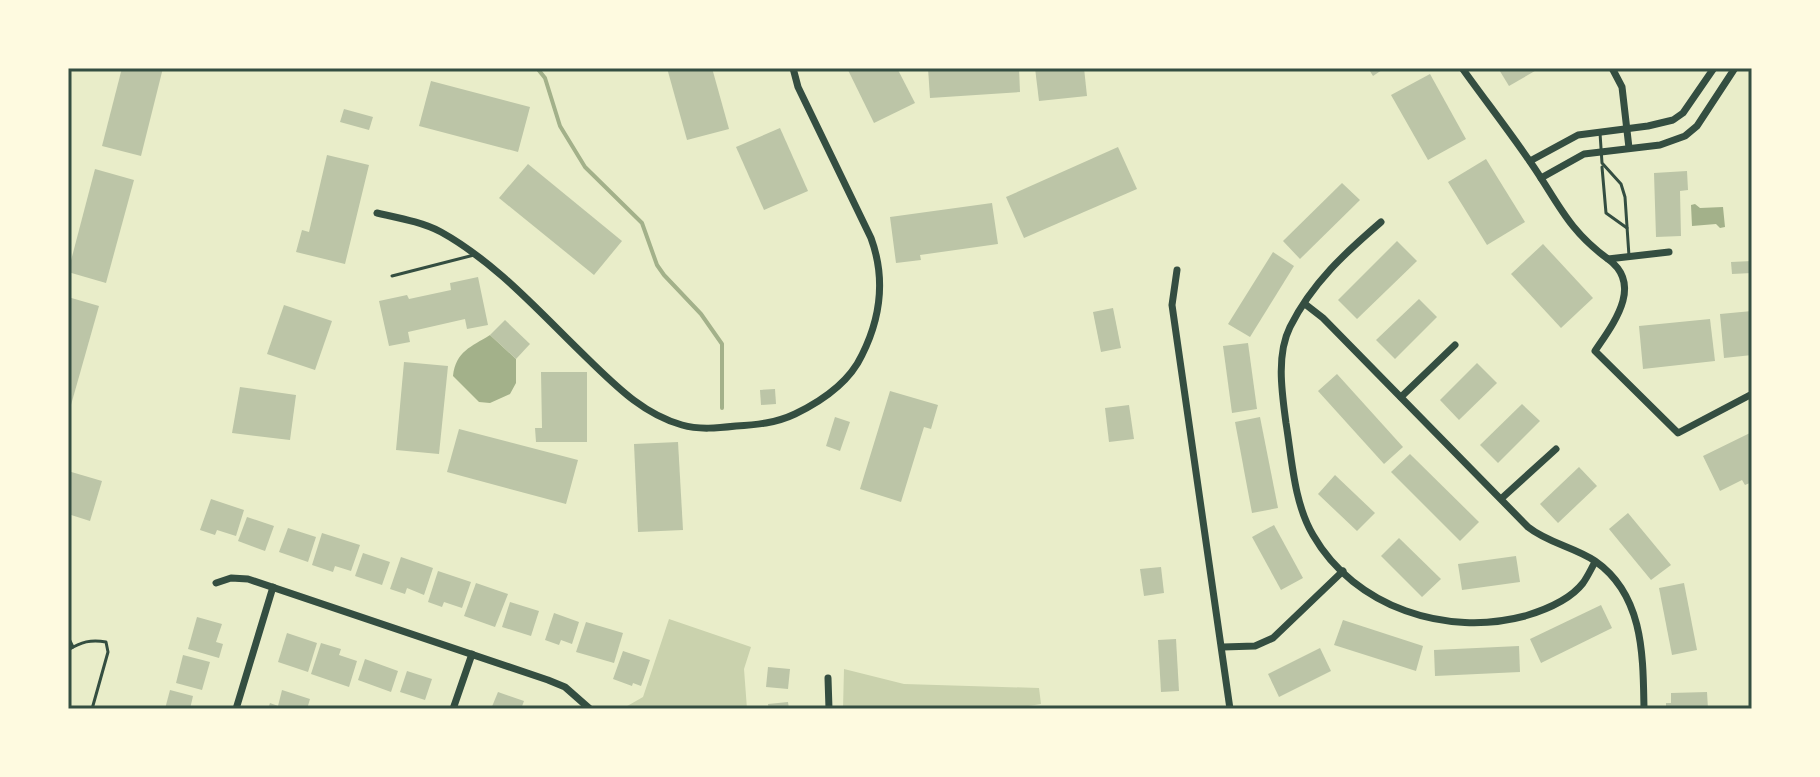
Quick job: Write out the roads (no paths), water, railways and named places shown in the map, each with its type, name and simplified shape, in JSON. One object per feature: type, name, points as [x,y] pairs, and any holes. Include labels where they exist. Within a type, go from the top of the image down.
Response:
[{"type":"street","points":[[377,213],[424,224],[474,255],[503,278],[621,391],[664,419],[684,426],[715,428],[765,424],[786,418],[836,389],[859,362],[874,333],[881,276],[871,238],[798,87],[793,68]]},
{"type":"street","points":[[1462,68],[1530,161],[1567,221],[1616,265],[1623,278],[1625,299],[1618,317],[1595,351],[1678,433],[1752,394]]},
{"type":"street","points":[[1612,68],[1622,87],[1629,148]]},
{"type":"street","points":[[1530,161],[1578,135],[1666,123],[1683,113],[1714,68]]},
{"type":"street","points":[[1541,178],[1584,154],[1660,145],[1685,136],[1697,126],[1735,68]]},
{"type":"street","points":[[1381,222],[1325,273],[1289,329],[1284,348],[1283,399],[1293,466],[1304,516],[1314,537],[1343,571],[1387,604],[1412,615],[1439,621],[1482,623],[1516,618],[1556,603],[1582,584],[1595,562]]},
{"type":"street","points":[[1608,259],[1669,252]]},
{"type":"street","points":[[1177,270],[1172,288],[1172,305],[1230,709]]},
{"type":"street","points":[[1305,304],[1323,318],[1540,536],[1568,546],[1613,577],[1634,615],[1642,648],[1644,709]]},
{"type":"street","points":[[1401,397],[1455,345]]},
{"type":"street","points":[[1502,498],[1556,449]]},
{"type":"street","points":[[1223,647],[1255,646],[1273,638],[1343,571]]},
{"type":"street","points":[[216,583],[231,578],[248,579],[472,654],[565,687],[590,709]]},
{"type":"street","points":[[236,709],[273,587]]},
{"type":"street","points":[[453,709],[472,654]]},
{"type":"street","points":[[828,678],[829,709]]},
{"type":"lane","points":[[1600,131],[1606,213],[1627,228]]},
{"type":"lane","points":[[1602,163],[1621,184],[1625,197],[1629,256]]},
{"type":"lane","points":[[392,276],[474,255]]},
{"type":"lane","points":[[68,637],[70,649],[94,640],[106,642],[108,652],[92,709]]},
{"type":"waterway","points":[[537,68],[545,78],[560,126],[585,167],[642,223],[657,265],[701,314],[722,344],[722,408]]}]
